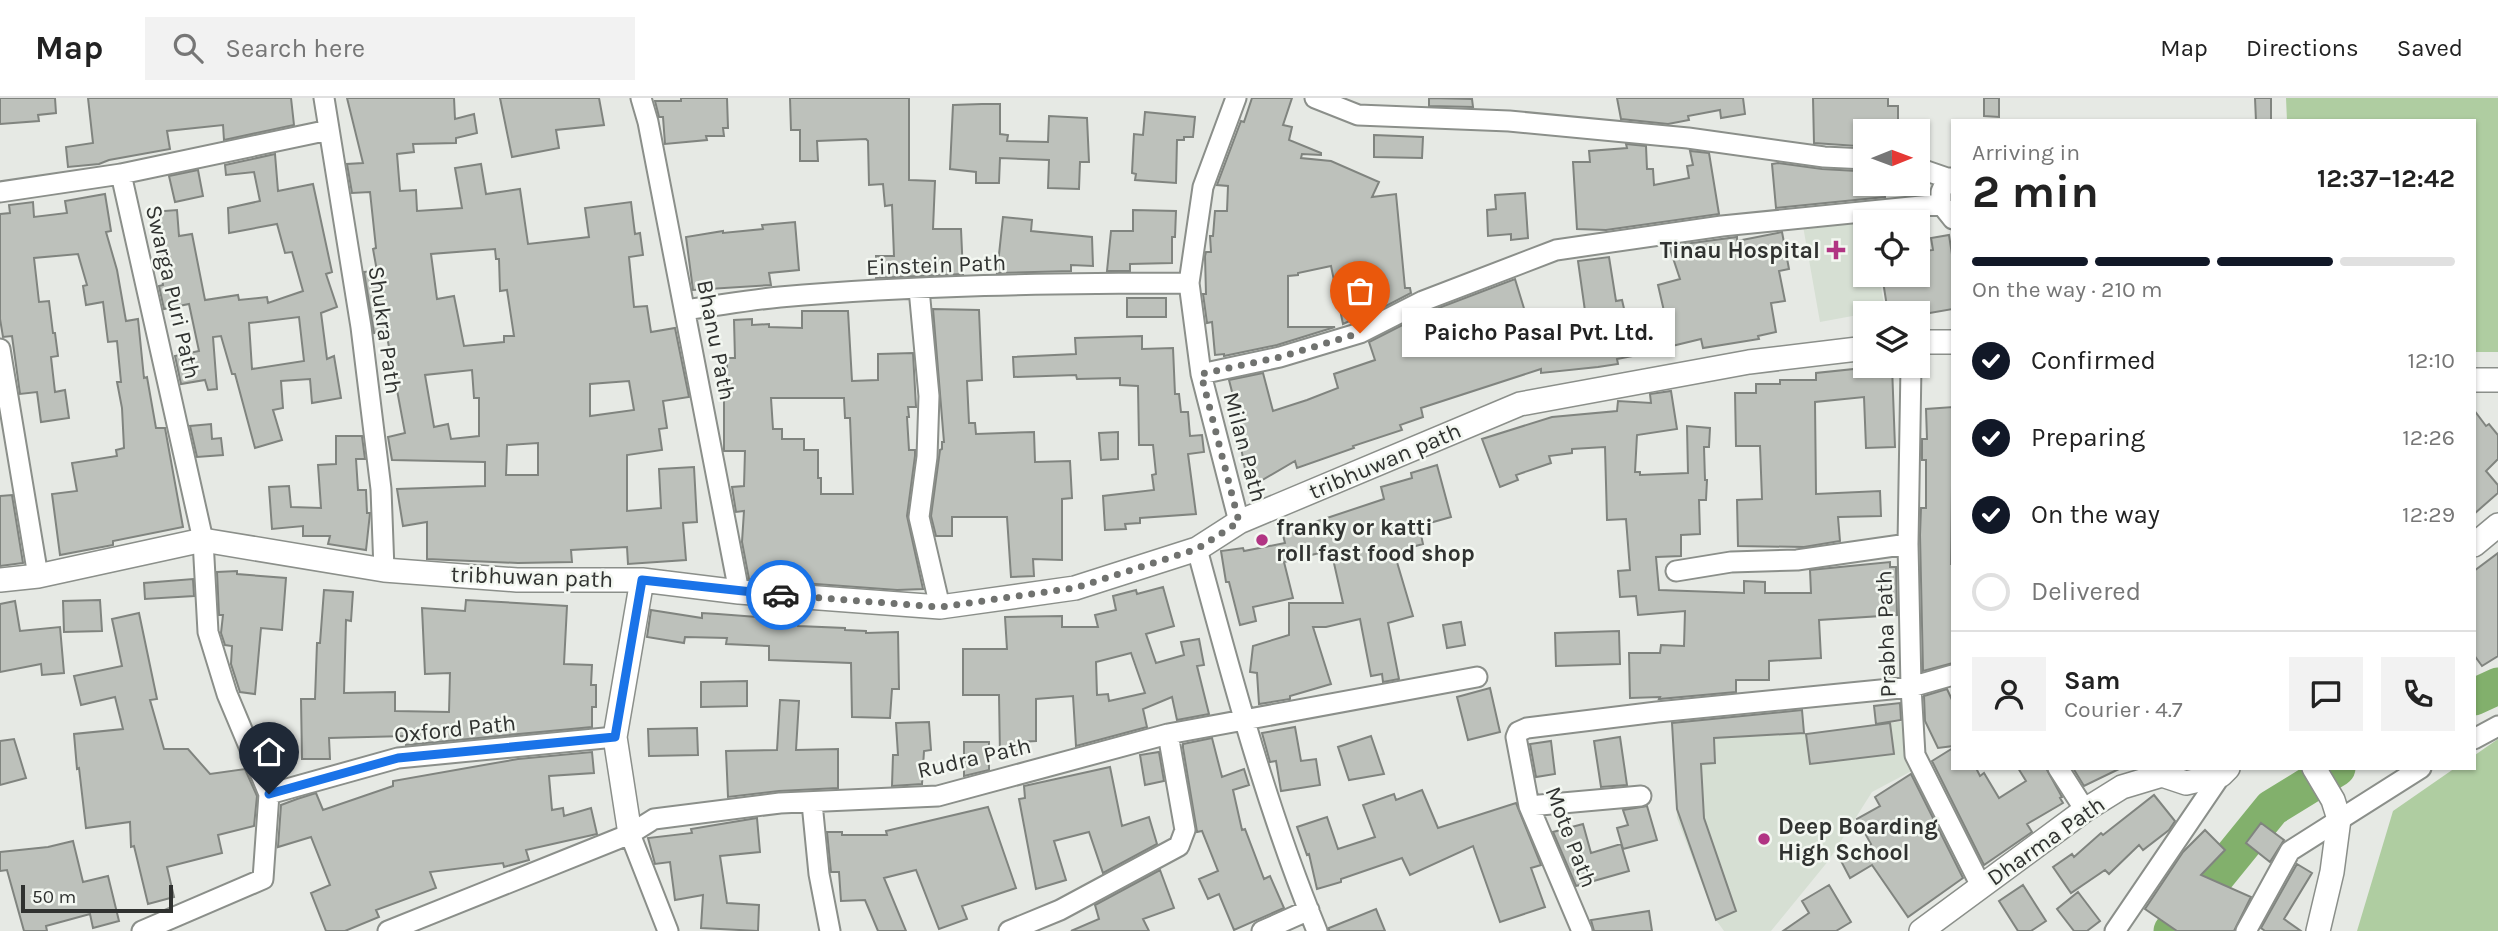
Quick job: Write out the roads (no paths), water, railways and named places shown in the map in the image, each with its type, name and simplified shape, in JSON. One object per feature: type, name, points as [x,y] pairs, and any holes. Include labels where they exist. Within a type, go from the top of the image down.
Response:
[{"type":"street","name":"Shukra Path","points":[[324,98],[363,341],[381,489],[384,570]]},
{"type":"street","name":"Bhanu Path","points":[[641,98],[648,122],[739,592]]},
{"type":"street","name":"Milan Path","points":[[1236,98],[1203,187],[1189,283],[1201,374],[1239,522]]},
{"type":"street","points":[[1315,98],[1358,115],[1509,121],[1688,138],[1824,157],[1853,158]]},
{"type":"street","points":[[0,192],[121,174],[329,130]]},
{"type":"street","points":[[1201,374],[1280,357],[1360,333],[1423,300],[1556,250],[1722,226],[1947,211],[1941,192],[1950,178],[1930,172]]},
{"type":"street","name":"Swarga Puri Path","points":[[121,174],[203,540],[208,632],[227,694],[269,794]]},
{"type":"street","name":"Einstein Path","points":[[685,310],[779,297],[919,289],[1189,283]]},
{"type":"street","points":[[919,289],[929,396],[928,457],[919,517],[940,607]]},
{"type":"street","points":[[1930,342],[1951,342]]},
{"type":"street","points":[[0,349],[38,576]]},
{"type":"street","name":"tribhuwan path","points":[[0,580],[38,576],[203,540],[384,570],[517,580],[642,580],[739,592],[940,607],[1075,588],[1197,549],[1239,522],[1520,404],[1749,362],[1853,350]]},
{"type":"street","name":"Prabha Path","points":[[1911,378],[1908,544],[1911,687],[1916,755],[1981,886]]},
{"type":"street","points":[[2476,380],[2498,380]]},
{"type":"street","points":[[2476,543],[2498,525]]},
{"type":"street","points":[[1676,571],[1731,562],[1797,560],[1908,544]]},
{"type":"street","points":[[1197,549],[1244,721],[1317,931]]},
{"type":"street","points":[[642,580],[615,737],[630,834],[668,931]]},
{"type":"street","name":"Rudra Path","points":[[388,931],[630,834],[654,819],[780,803],[938,796],[1168,734],[1477,677]]},
{"type":"street","points":[[1911,687],[1951,677]]},
{"type":"street","name":"Mote Path","points":[[1582,931],[1529,806],[1516,737],[1518,732],[1657,712],[1911,687]]},
{"type":"street","points":[[2476,738],[2498,726]]},
{"type":"street","points":[[1009,931],[1060,910],[1178,846],[1185,830],[1168,734]]},
{"type":"street","name":"Oxford Path","points":[[269,794],[398,758],[615,737]]},
{"type":"street","points":[[2059,770],[2085,810]]},
{"type":"street","points":[[2315,770],[2336,809],[2333,872],[2318,931]]},
{"type":"street","points":[[2246,931],[2290,851],[2336,809],[2417,770]]},
{"type":"street","name":"Dharma Path","points":[[1921,931],[2085,810],[2122,788],[2161,772],[2186,783],[2225,772]]},
{"type":"street","points":[[2115,931],[2225,772]]},
{"type":"street","points":[[142,931],[263,879],[269,794]]},
{"type":"street","points":[[1529,806],[1641,796]]},
{"type":"street","points":[[812,803],[819,874],[830,931]]},
{"type":"street","points":[[1262,931],[1308,910]]},
{"type":"waterway","points":[[2476,696],[2498,686]]},
{"type":"waterway","points":[[2172,931],[2272,808],[2334,770]]},
{"type":"place","name":"Tinau Hospital","points":[[1836,250]]},
{"type":"place","name":"Paicho Pasal Pvt. Ltd.","points":[[1360,333]]},
{"type":"place","name":"franky or katti roll fast food shop","points":[[1262,540]]},
{"type":"place","name":"Deep Boarding High School","points":[[1764,839]]}]
